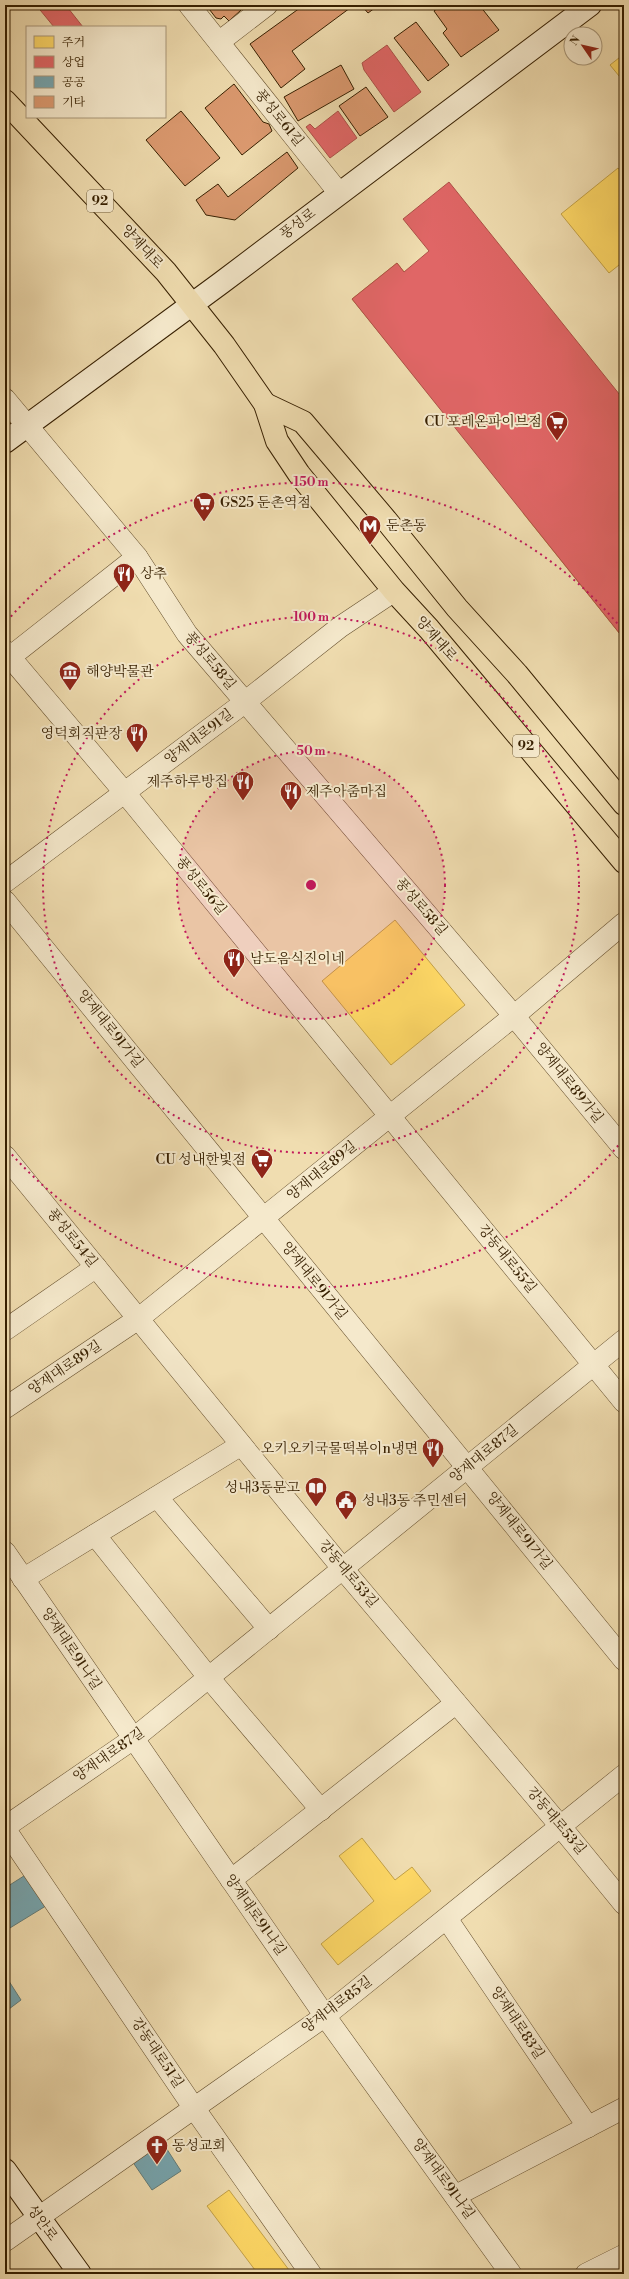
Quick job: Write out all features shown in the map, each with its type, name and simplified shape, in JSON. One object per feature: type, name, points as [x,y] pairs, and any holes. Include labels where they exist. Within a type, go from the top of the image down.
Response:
[{"type":"main road","name":"풍성로","points":[[5,442],[190,305],[587,6]]},
{"type":"main road","name":"양재대로","points":[[5,101],[166,272],[190,305],[224,345],[265,404],[277,442],[299,474],[394,591],[429,629],[624,862]]},
{"type":"main road","name":"양재대로","points":[[265,404],[303,422],[386,520],[457,608],[517,674],[624,804]]},
{"type":"main road","name":"성안로","points":[[5,2170],[37,2217],[80,2274]]},
{"type":"street","name":"풍성로61길","points":[[189,5],[339,193]]},
{"type":"street","points":[[219,42],[267,5]]},
{"type":"street","name":"풍성로58길","points":[[5,399],[137,557],[187,634],[514,1016]]},
{"type":"street","name":"풍성로56길","points":[[137,557],[7,656],[125,793],[390,1116]]},
{"type":"street","name":"양재대로91길","points":[[5,882],[125,793],[340,628],[394,591]]},
{"type":"street","name":"양재대로91가길","points":[[5,901],[624,1660]]},
{"type":"street","name":"양재대로89길","points":[[7,1404],[138,1319],[514,1016],[624,923]]},
{"type":"street","name":"양재대로89가길","points":[[514,1016],[624,1149]]},
{"type":"street","name":"강동대로55길","points":[[390,1116],[624,1402]]},
{"type":"street","name":"풍성로54길","points":[[5,1156],[138,1319]]},
{"type":"street","points":[[5,1330],[96,1267]]},
{"type":"street","name":"강동대로53길","points":[[138,1319],[343,1569],[561,1826],[624,1904]]},
{"type":"street","name":"양재대로87길","points":[[5,1828],[133,1740],[624,1340]]},
{"type":"street","points":[[23,1579],[241,1445]]},
{"type":"street","points":[[157,1497],[269,1630]]},
{"type":"street","points":[[95,1535],[209,1678],[321,1810]]},
{"type":"street","name":"양재대로91나길","points":[[5,1552],[133,1740],[325,2016],[511,2274]]},
{"type":"street","points":[[231,1880],[456,1702]]},
{"type":"street","name":"양재대로85길","points":[[5,2240],[325,2016],[624,1775]]},
{"type":"street","name":"강동대로51길","points":[[5,1828],[194,2108],[311,2274]]},
{"type":"street","name":"양재대로83길","points":[[446,1918],[588,2127]]},
{"type":"street","points":[[455,2196],[624,2108]]},
{"type":"street","points":[[586,2274],[624,2254]]},
{"type":"building: 주거","points":[[624,54],[624,82],[610,65]]},
{"type":"building: 주거","points":[[618,168],[624,175],[624,261],[609,273],[561,214]]},
{"type":"building: 주거","points":[[397,263],[507,401],[463,436],[352,299]]},
{"type":"building: 주거","points":[[571,475],[624,541],[624,639],[523,513]]},
{"type":"building: 주거","points":[[395,920],[465,1005],[391,1065],[322,981]]},
{"type":"building: 주거","points":[[362,1838],[395,1880],[412,1867],[431,1891],[338,1965],[321,1944],[374,1901],[339,1856]]},
{"type":"building: 주거","points":[[229,2190],[292,2274],[258,2274],[207,2206]]},
{"type":"building: 상업","points":[[36,5],[71,5],[68,8],[82,26],[53,26]]},
{"type":"building: 상업","points":[[387,45],[421,92],[394,112],[364,70],[362,63]]},
{"type":"building: 상업","points":[[338,111],[357,138],[330,158],[306,127],[310,124],[315,129]]},
{"type":"building: 상업","points":[[449,182],[624,400],[624,639],[352,299],[397,263],[404,272],[429,251],[403,219]]},
{"type":"building: 공공","points":[[27,1874],[49,1904],[5,1931],[5,1888]]},
{"type":"building: 공공","points":[[5,1975],[21,2000],[5,2012]]},
{"type":"building: 공공","name":"동성교회","points":[[161,2140],[181,2171],[152,2190],[132,2161]]},
{"type":"building: 기타","points":[[206,5],[237,5],[241,10],[229,21],[224,16],[221,19],[216,18]]},
{"type":"building: 기타","points":[[304,5],[348,5],[350,8],[292,51],[305,69],[281,88],[250,44]]},
{"type":"building: 기타","points":[[361,5],[379,5],[368,13]]},
{"type":"building: 기타","points":[[442,5],[472,5],[476,9],[480,6],[499,30],[461,57],[443,33],[447,29],[434,11]]},
{"type":"building: 기타","points":[[416,22],[449,65],[428,81],[394,38]]},
{"type":"building: 기타","points":[[341,65],[354,89],[298,121],[284,97]]},
{"type":"building: 기타","points":[[234,84],[263,122],[269,124],[272,131],[242,155],[205,108]]},
{"type":"building: 기타","points":[[366,87],[388,117],[360,136],[339,106]]},
{"type":"building: 기타","points":[[181,111],[220,158],[185,186],[146,140]]},
{"type":"building: 기타","points":[[287,152],[298,168],[235,220],[206,215],[196,200],[218,184],[228,197]]},
{"type":"place","name":"CU 포레온파이브점","points":[[557,442]]},
{"type":"place","name":"GS25 둔촌역점","points":[[204,522]]},
{"type":"place","name":"둔촌동","points":[[370,546]]},
{"type":"place","name":"상추","points":[[124,594]]},
{"type":"place","name":"해양박물관","points":[[70,692]]},
{"type":"place","name":"영덕회직판장","points":[[137,754]]},
{"type":"place","name":"제주하루방집","points":[[243,802]]},
{"type":"place","name":"제주아줌마집","points":[[291,812]]},
{"type":"place","name":"남도음식진이네","points":[[234,978]]},
{"type":"place","name":"CU 성내한빛점","points":[[262,1180]]},
{"type":"place","name":"오키오키국물떡볶이n냉면","points":[[433,1468]]},
{"type":"place","name":"성내3동문고","points":[[316,1508]]},
{"type":"place","name":"성내3동 주민센터","points":[[346,1520]]},
{"type":"place","name":"동성교회","points":[[157,2166]]}]
